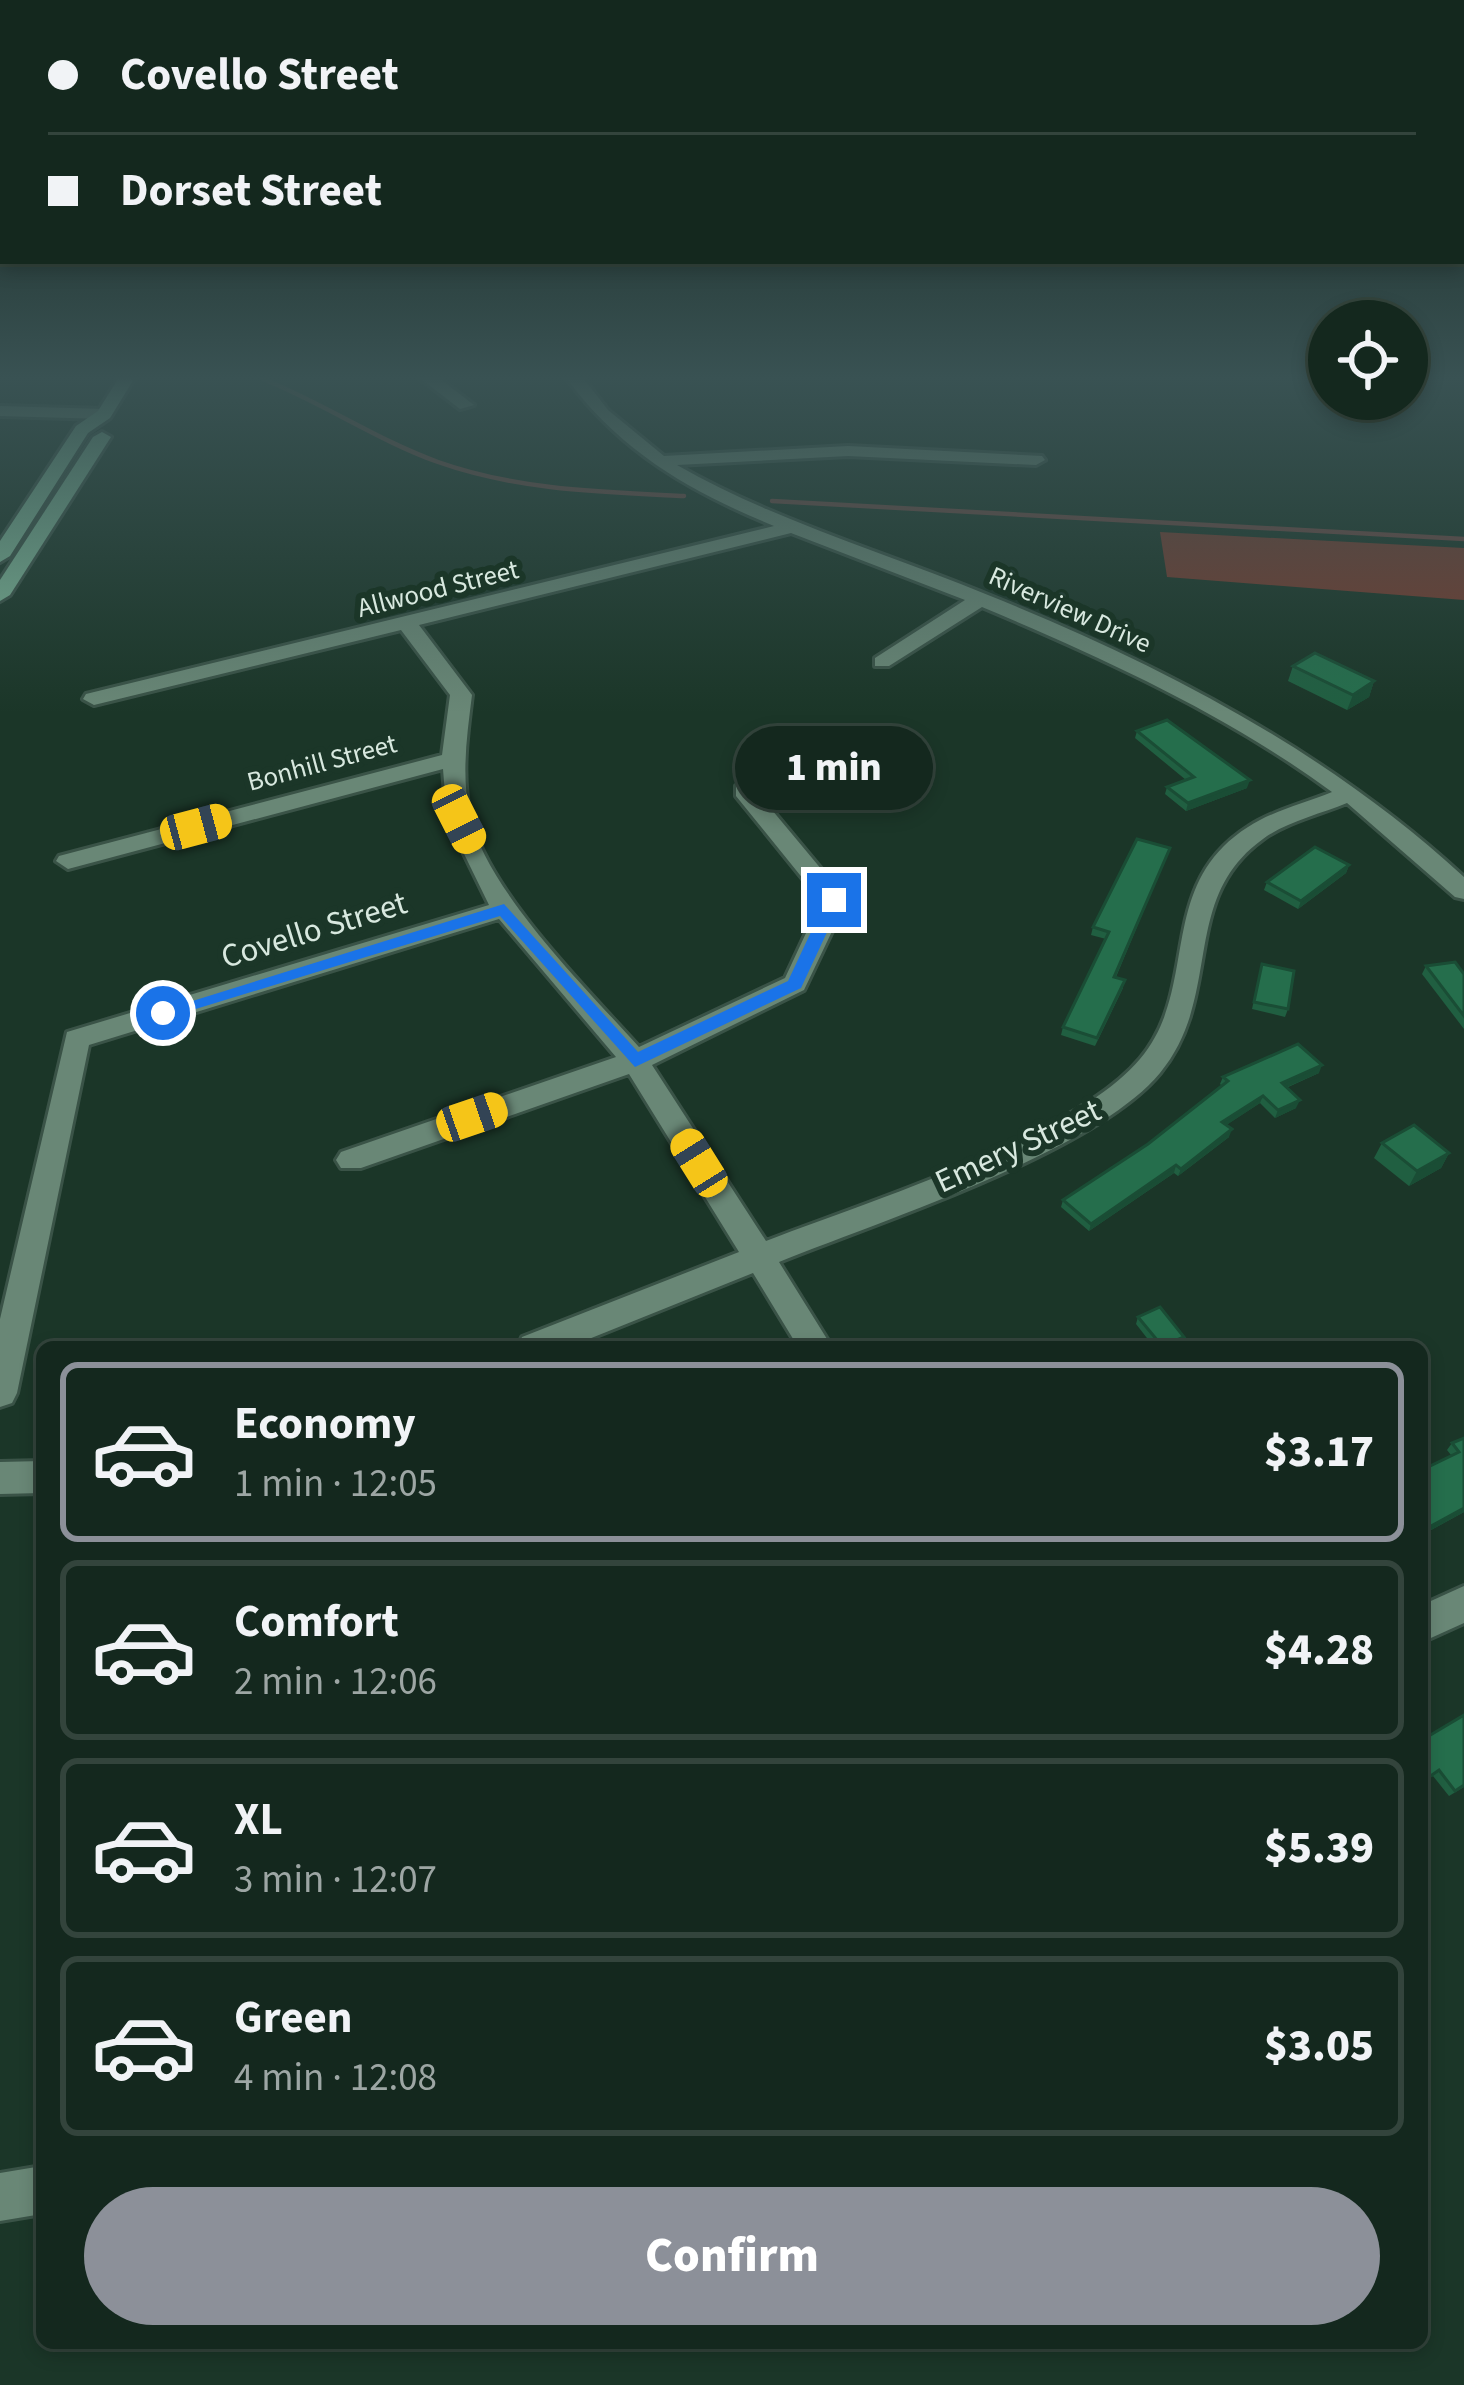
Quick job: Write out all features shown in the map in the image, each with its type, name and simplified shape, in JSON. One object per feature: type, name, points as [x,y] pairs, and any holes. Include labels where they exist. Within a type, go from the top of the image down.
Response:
[{"type":"main road","points":[[0,556],[43,490]]},
{"type":"main road","points":[[0,595],[67,490]]},
{"type":"street","name":"Riverview Drive","points":[[710,490],[982,599],[1222,709],[1350,793],[1464,891]]},
{"type":"street","name":"Allwood Street","points":[[94,699],[794,527]]},
{"type":"street","points":[[882,662],[982,599]]},
{"type":"street","points":[[408,625],[461,695],[453,759],[459,819],[504,909],[635,1061],[811,1341]]},
{"type":"street","name":"Bonhill Street","points":[[68,861],[453,759]]},
{"type":"street","points":[[351,1160],[635,1061],[795,984],[834,900],[744,791]]},
{"type":"street","name":"Emery Street","points":[[549,1341],[1047,1139],[1122,1094],[1149,1068],[1175,1028],[1186,997],[1196,915],[1216,869],[1256,832],[1350,793]]},
{"type":"street","name":"Covello Street","points":[[0,1393],[77,1039],[504,909]]},
{"type":"street","points":[[0,1478],[36,1477]]},
{"type":"street","points":[[1428,1621],[1464,1604]]},
{"type":"street","points":[[0,2197],[36,2191]]},
{"type":"shaded area","points":[[1160,532],[1464,548],[1464,600],[1167,577]]},
{"type":"building","points":[[1315,653],[1374,681],[1353,695],[1293,666]]},
{"type":"building","points":[[1167,720],[1250,780],[1188,803],[1167,787],[1194,777],[1137,731]]},
{"type":"building","points":[[1137,839],[1170,848],[1114,977],[1125,980],[1097,1038],[1063,1027],[1109,932],[1093,927]]},
{"type":"building","points":[[1315,847],[1349,865],[1301,901],[1267,882]]},
{"type":"building","points":[[1455,962],[1464,974],[1464,1016],[1426,966]]},
{"type":"building","points":[[1262,964],[1294,971],[1288,1009],[1254,1002]]},
{"type":"building","points":[[1298,1044],[1322,1065],[1282,1083],[1300,1100],[1278,1110],[1263,1096],[1222,1122],[1232,1129],[1181,1169],[1176,1165],[1091,1224],[1063,1200],[1148,1144],[1228,1081],[1223,1077]]},
{"type":"building","points":[[1414,1125],[1449,1153],[1417,1171],[1382,1143]]},
{"type":"building","points":[[1160,1307],[1184,1337],[1158,1341],[1138,1317]]},
{"type":"building","points":[[1464,1438],[1464,1508],[1428,1528],[1428,1467],[1459,1452],[1452,1443]]},
{"type":"building","points":[[1464,1715],[1464,1785],[1455,1791],[1439,1770],[1428,1778],[1428,1736]]},
{"type":"waterway","points":[[589,490],[684,496]]},
{"type":"waterway","points":[[772,501],[1464,539]]},
{"type":"route","points":[[163,1013],[504,909],[635,1061],[795,984],[834,900]]}]
